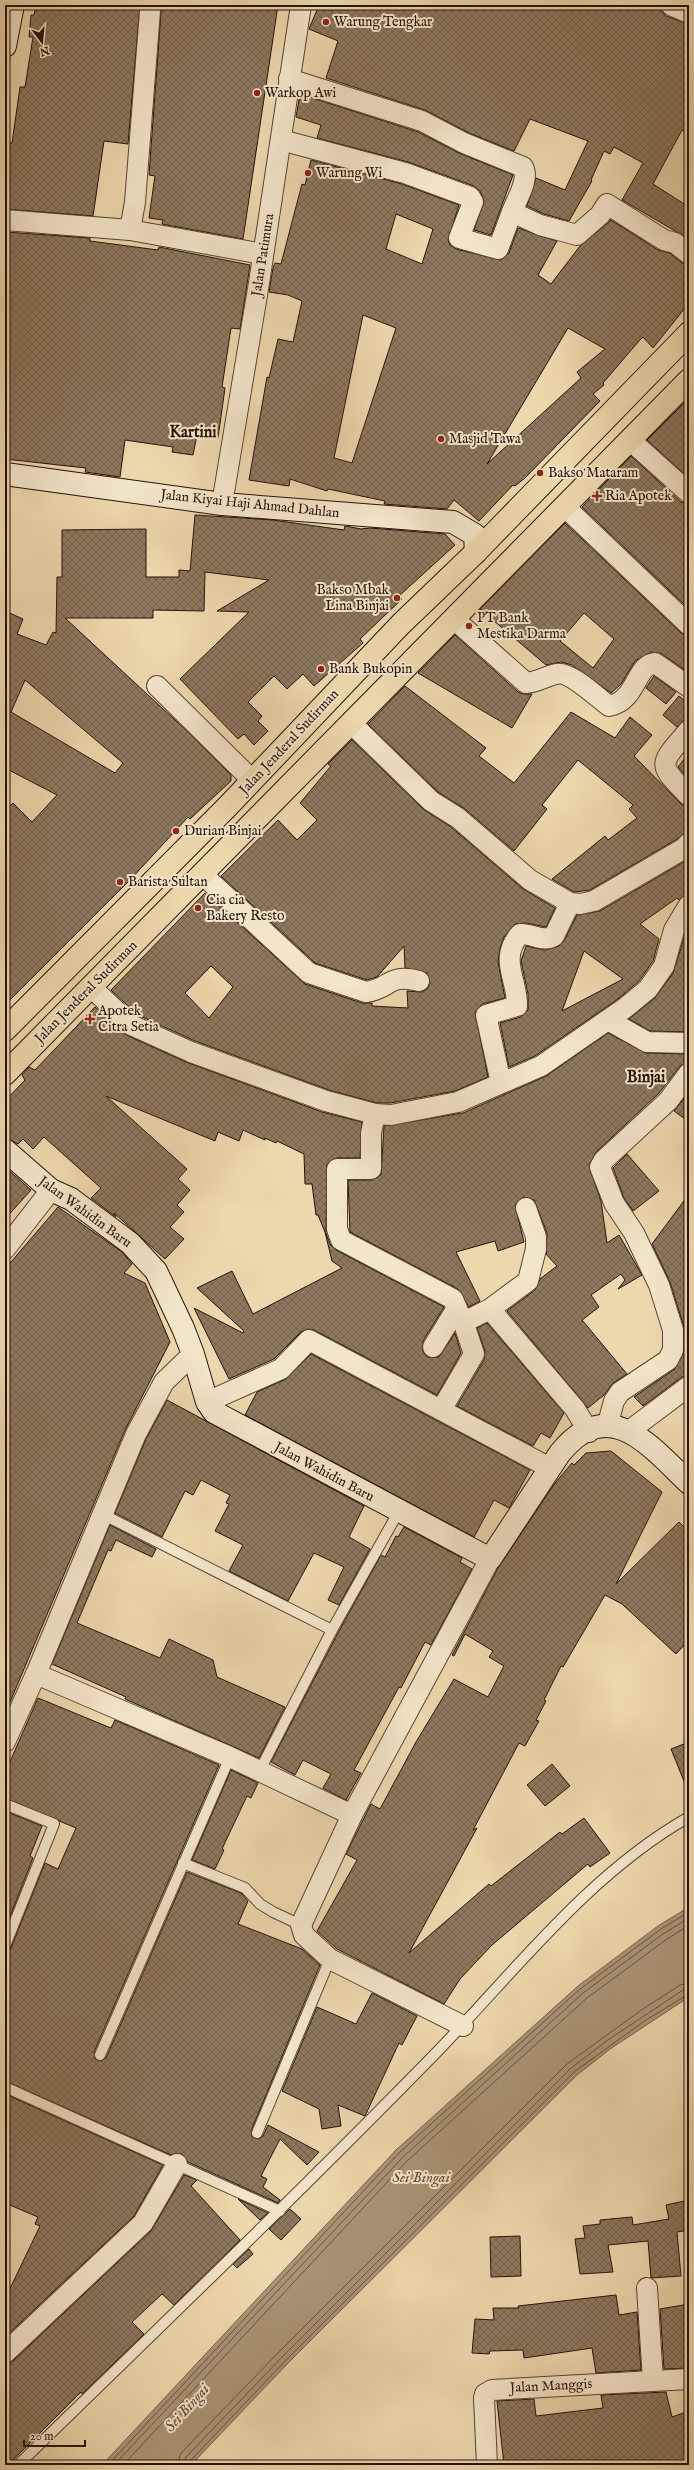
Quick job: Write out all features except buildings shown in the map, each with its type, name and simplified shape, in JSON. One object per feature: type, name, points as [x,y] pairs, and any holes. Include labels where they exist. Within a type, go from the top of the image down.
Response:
[{"type":"main road","name":"Jalan Jenderal Sudirman","points":[[5,1030],[66,967],[227,808],[401,624],[476,552],[689,333]]},
{"type":"main road","name":"Jalan Jenderal Sudirman","points":[[5,1074],[689,380]]},
{"type":"main road","points":[[401,624],[426,647]]},
{"type":"main road","points":[[227,808],[247,828]]},
{"type":"main road","points":[[66,967],[116,961]]},
{"type":"street","points":[[5,46],[13,5]]},
{"type":"street","name":"Jalan Patimura","points":[[222,504],[263,254],[301,5]]},
{"type":"street","points":[[671,5],[689,14]]},
{"type":"street","points":[[130,230],[134,202],[150,11]]},
{"type":"street","points":[[281,140],[404,173],[470,197],[473,202],[459,238],[498,250],[525,180],[523,167],[464,143],[422,122],[290,79]]},
{"type":"street","points":[[512,212],[540,225],[577,235],[600,215],[607,204],[664,240],[675,243],[689,254]]},
{"type":"street","points":[[5,220],[130,230],[263,254]]},
{"type":"street","points":[[630,440],[689,493]]},
{"type":"street","name":"Jalan Kiyai Haji Ahmad Dahlan","points":[[5,474],[222,504],[453,522],[475,535],[476,552]]},
{"type":"street","points":[[564,506],[689,625]]},
{"type":"street","points":[[454,619],[526,683],[535,682],[556,674],[566,674],[609,706],[624,701],[646,666],[655,663],[689,687]]},
{"type":"street","points":[[157,686],[252,780]]},
{"type":"street","points":[[350,723],[431,800],[458,818],[530,880],[570,903],[580,904],[594,900],[683,850],[689,843]]},
{"type":"street","points":[[689,730],[665,758],[664,766],[666,773],[689,796]]},
{"type":"street","points":[[202,874],[309,973],[366,992],[374,991],[395,979],[403,977],[419,981]]},
{"type":"street","points":[[501,1083],[486,1015],[517,1006],[509,966],[515,940],[520,934],[550,938],[557,932],[570,903]]},
{"type":"street","points":[[91,987],[131,1025],[191,1052],[326,1101],[375,1114],[391,1115],[458,1102],[541,1066],[608,1020],[648,989],[664,966],[674,930],[689,905]]},
{"type":"street","points":[[608,1020],[647,1042],[689,1042]]},
{"type":"street","points":[[598,1429],[620,1392],[668,1360],[673,1350],[673,1330],[659,1285],[634,1233],[614,1203],[600,1167],[604,1160],[668,1101],[689,1073]]},
{"type":"street","points":[[375,1114],[371,1134],[371,1169],[336,1169],[338,1229],[341,1240],[453,1299],[463,1314],[464,1324],[474,1354],[441,1410]]},
{"type":"street","name":"Jalan Wahidin Baru","points":[[5,1150],[51,1190],[72,1199],[124,1238],[156,1271],[193,1354],[207,1402],[214,1412],[227,1421],[490,1559]]},
{"type":"street","points":[[5,1249],[51,1190]]},
{"type":"street","points":[[433,1347],[463,1314],[490,1308],[528,1281],[536,1249],[536,1237],[526,1208]]},
{"type":"street","points":[[490,1308],[575,1409],[598,1429]]},
{"type":"street","points":[[207,1402],[280,1369],[309,1340],[550,1468]]},
{"type":"street","points":[[5,1742],[36,1674],[136,1434],[161,1389],[193,1354]]},
{"type":"street","points":[[630,1431],[689,1386]]},
{"type":"street","points":[[463,2026],[330,1958],[304,1935],[301,1925],[352,1815],[490,1559],[550,1468],[570,1441],[598,1429],[619,1427],[642,1438],[689,1483]]},
{"type":"street","points":[[36,1674],[230,1756],[352,1815]]},
{"type":"street","points":[[5,2353],[143,2223],[177,2164]]},
{"type":"street","points":[[647,2288],[653,2381]]},
{"type":"street","name":"Jalan Manggis","points":[[487,2465],[484,2398],[488,2392],[498,2388],[689,2379]]},
{"type":"lane","points":[[260,1770],[332,1630],[399,1511]]},
{"type":"lane","points":[[102,1514],[332,1630]]},
{"type":"lane","points":[[100,2055],[230,1756]]},
{"type":"lane","points":[[5,1804],[54,1824],[5,1946]]},
{"type":"lane","points":[[18,2465],[280,2212],[463,2026],[582,1899],[616,1868],[667,1829],[689,1817]]},
{"type":"lane","points":[[183,1863],[245,1888],[260,1904],[301,1925]]},
{"type":"lane","points":[[257,2133],[330,1958]]},
{"type":"lane","points":[[5,2087],[280,2212]]},
{"type":"water","name":"Sei Bingai","points":[[689,1907],[689,1997],[610,2049],[577,2075],[291,2360],[191,2465],[102,2465],[396,2150],[578,1986],[658,1926]]},
{"type":"place","name":"Warung Tengkar","points":[[326,22]]},
{"type":"place","name":"Warkop Awi","points":[[257,93]]},
{"type":"place","name":"Warung Wi","points":[[308,173]]},
{"type":"place","name":"Masjid Tawa","points":[[441,439]]},
{"type":"place","name":"Bakso Mataram","points":[[540,473]]},
{"type":"place","name":"Ria Apotek","points":[[597,496]]},
{"type":"place","name":"Bakso Mbak Lina Binjai","points":[[397,598]]},
{"type":"place","name":"PT Bank Mestika Darma","points":[[469,626]]},
{"type":"place","name":"Bank Bukopin","points":[[321,669]]},
{"type":"place","name":"Durian Binjai","points":[[176,831]]},
{"type":"place","name":"Barista Sultan","points":[[120,882]]},
{"type":"place","name":"Cia cia Bakery Resto","points":[[198,908]]},
{"type":"place","name":"Apotek Citra Setia","points":[[90,1019]]},
{"type":"district","name":"Kartini","points":[[193,433]]},
{"type":"district","name":"Binjai","points":[[646,1078]]}]
